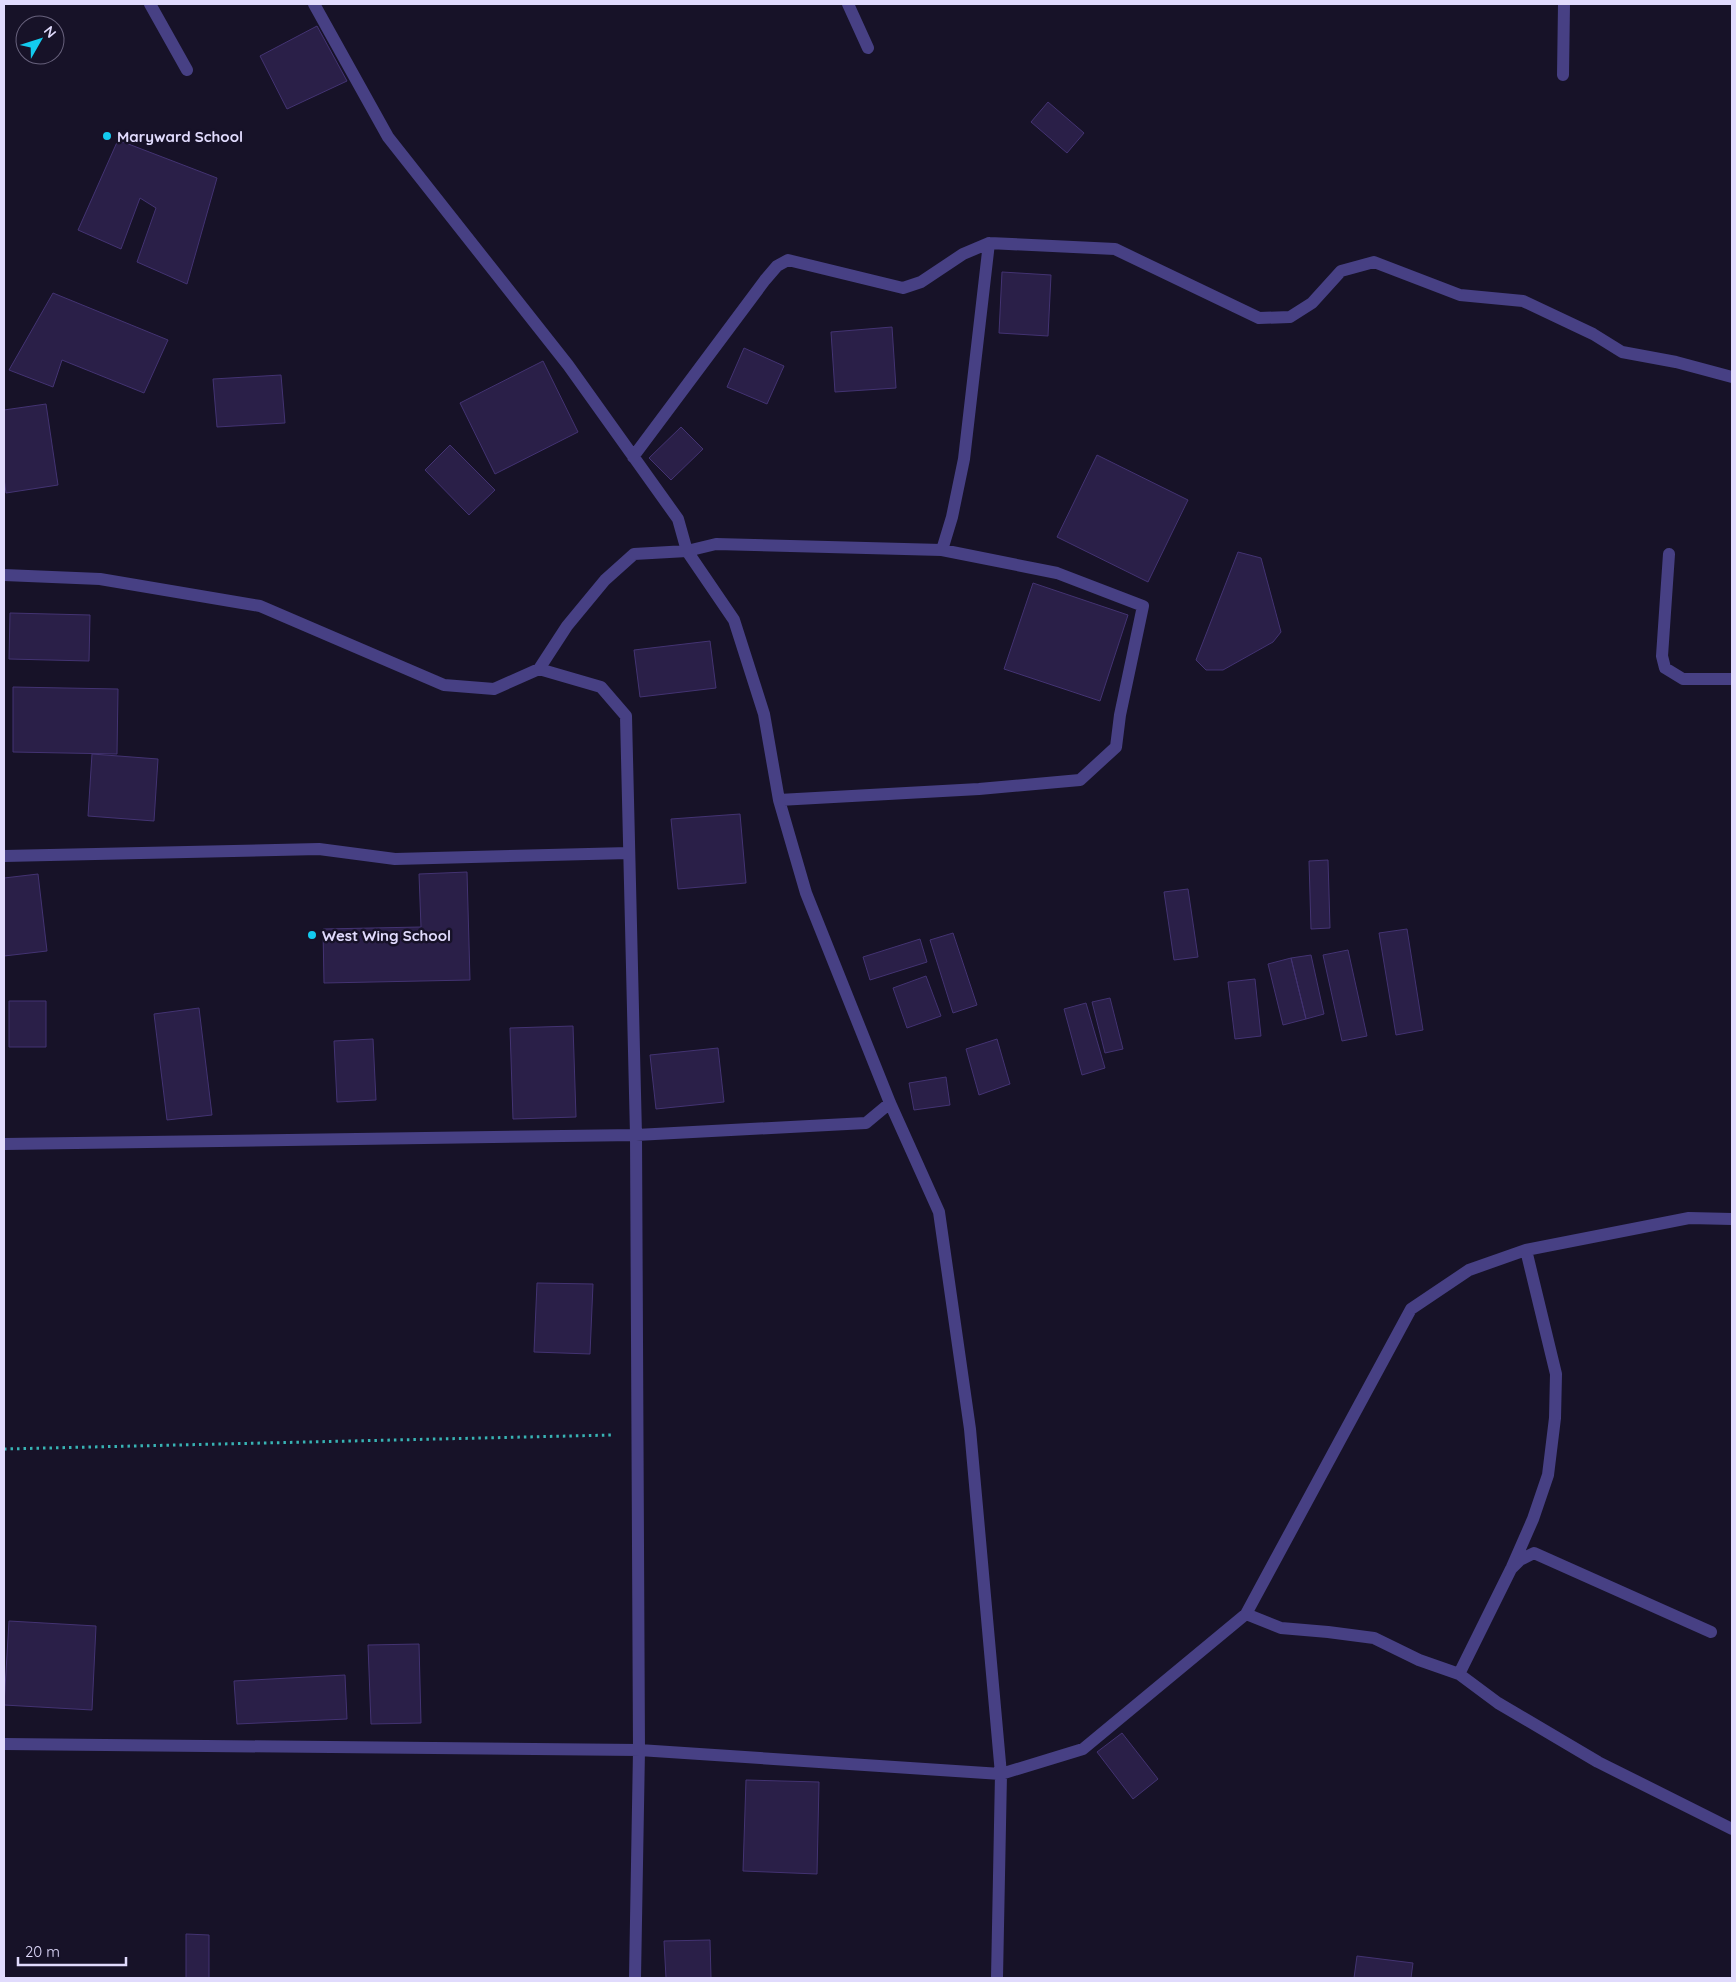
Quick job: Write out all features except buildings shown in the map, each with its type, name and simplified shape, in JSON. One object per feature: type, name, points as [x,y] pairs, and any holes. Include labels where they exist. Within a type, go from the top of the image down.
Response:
[{"type":"street","points":[[150,4],[187,70]]},
{"type":"street","points":[[314,4],[388,137],[568,364],[678,519],[687,551],[734,620],[764,714],[779,800],[806,893],[890,1103],[939,1212],[970,1429],[1000,1774],[997,1978]]},
{"type":"street","points":[[848,4],[868,48]]},
{"type":"street","points":[[1563,75],[1564,4]]},
{"type":"street","points":[[634,457],[764,280],[777,266],[788,260],[903,288],[920,282],[963,254],[989,243],[1115,249],[1259,318],[1290,318],[1312,303],[1341,271],[1374,262],[1460,295],[1523,301],[1593,334],[1622,352],[1676,362],[1732,377]]},
{"type":"street","points":[[942,550],[952,518],[964,459],[989,243]]},
{"type":"street","points":[[4,574],[100,579],[260,606],[444,685],[494,689],[539,669],[567,626],[604,580],[634,554],[687,551],[716,544],[942,550],[1057,573],[1143,606],[1120,714],[1116,747],[1080,780],[979,789],[779,800]]},
{"type":"street","points":[[1668,554],[1662,656],[1665,668],[1683,680],[1732,679]]},
{"type":"street","points":[[539,669],[602,687],[626,716],[636,1135],[639,1750],[635,1978]]},
{"type":"street","points":[[4,856],[319,849],[395,859],[629,853]]},
{"type":"street","points":[[4,1144],[636,1135],[866,1123],[890,1103]]},
{"type":"street","points":[[4,1744],[639,1750],[1000,1774],[1082,1749],[1246,1614],[1411,1309],[1469,1270],[1526,1250],[1689,1218],[1732,1220]]},
{"type":"street","points":[[1460,1674],[1511,1569],[1533,1519],[1548,1475],[1556,1374],[1526,1250]]},
{"type":"street","points":[[1511,1569],[1520,1560],[1534,1553],[1711,1632]]},
{"type":"street","points":[[1246,1614],[1281,1628],[1374,1638],[1419,1660],[1460,1674],[1498,1703],[1598,1762],[1732,1829]]},
{"type":"path","points":[[4,1449],[637,1434]]},
{"type":"place","name":"Maryward School","points":[[107,136]]},
{"type":"place","name":"West Wing School","points":[[312,935]]}]
